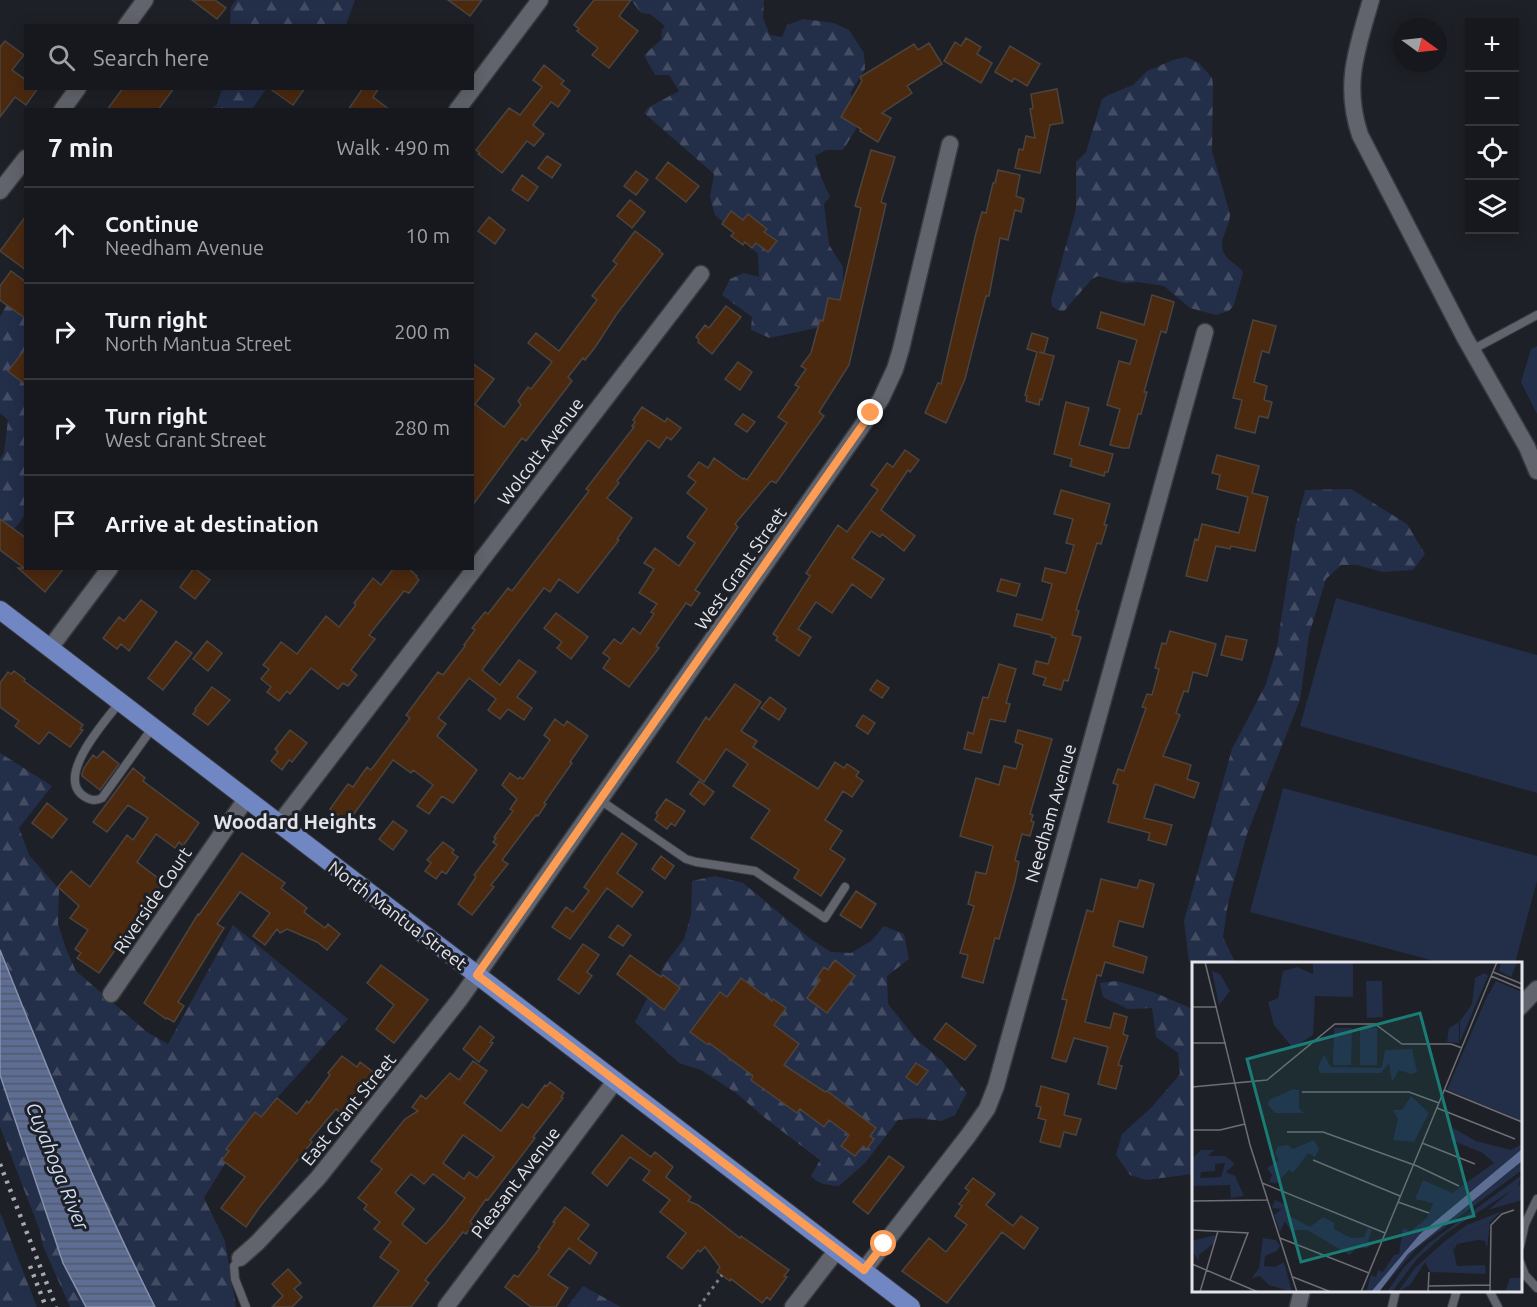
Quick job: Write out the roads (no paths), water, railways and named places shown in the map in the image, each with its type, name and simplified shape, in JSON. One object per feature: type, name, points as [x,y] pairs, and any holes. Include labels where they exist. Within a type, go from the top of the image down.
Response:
[{"type":"main road","name":"North Mantua Street","points":[[0,610],[911,1307]]},
{"type":"street","points":[[127,24],[145,0]]},
{"type":"street","points":[[474,87],[540,0]]},
{"type":"street","points":[[1371,0],[1352,69],[1351,90],[1355,118],[1374,163],[1472,350],[1527,447],[1537,471]]},
{"type":"street","points":[[63,108],[77,90]]},
{"type":"street","points":[[459,108],[472,90]]},
{"type":"street","name":"West Grant Street","points":[[477,975],[861,428],[889,384],[901,350],[950,144]]},
{"type":"street","points":[[0,191],[24,161]]},
{"type":"street","name":"Wolcott Avenue","points":[[474,570],[701,274]]},
{"type":"street","name":"Needham Avenue","points":[[864,1270],[968,1136],[987,1109],[994,1091],[1205,332]]},
{"type":"street","points":[[50,648],[108,570]]},
{"type":"street","name":"Wolcott Avenue","points":[[279,824],[474,570]]},
{"type":"street","name":"Riverside Court","points":[[111,994],[246,799]]},
{"type":"street","name":"East Grant Street","points":[[240,1258],[257,1244],[318,1178],[477,975]]},
{"type":"street","name":"Pleasant Avenue","points":[[446,1307],[616,1080]]},
{"type":"street","points":[[793,1307],[837,1250]]},
{"type":"street","points":[[1298,1307],[1302,1292]]},
{"type":"lane","points":[[1472,350],[1537,315]]},
{"type":"lane","points":[[120,702],[78,760],[74,780],[80,793],[96,801],[102,798],[153,727]]},
{"type":"lane","points":[[600,800],[686,859],[755,872],[825,918],[845,887]]},
{"type":"lane","points":[[1523,1223],[1537,1199]]},
{"type":"lane","points":[[240,1258],[234,1266],[235,1279],[246,1307]]},
{"type":"lane","points":[[1522,1265],[1525,1275],[1537,1288]]},
{"type":"lane","points":[[1392,1307],[1396,1292]]},
{"type":"lane","points":[[1452,1307],[1456,1292]]},
{"type":"lane","points":[[1490,1292],[1498,1307]]},
{"type":"water","name":"Cuyahoga River","points":[[0,950],[93,1175],[155,1307],[86,1307],[63,1263],[0,1075]]},
{"type":"railway","points":[[0,1164],[56,1307]]},
{"type":"railway","points":[[30,1266],[46,1307]]},
{"type":"district","name":"Woodard Heights","points":[[295,821]]}]
